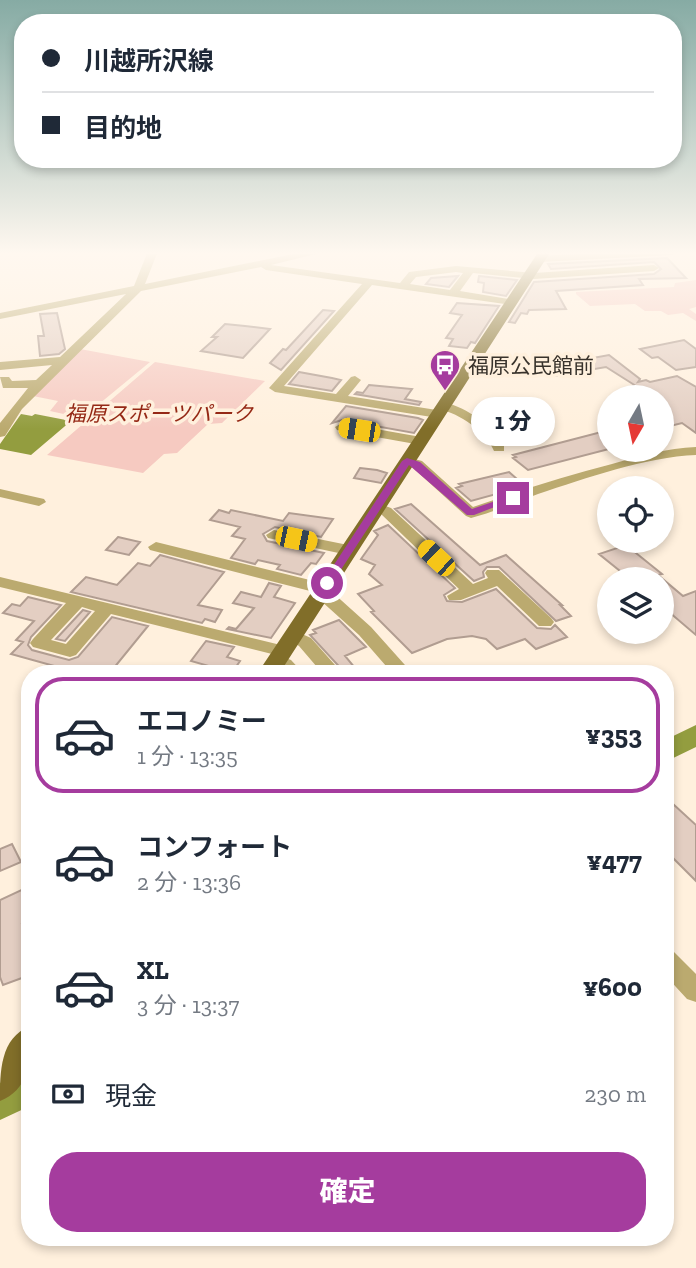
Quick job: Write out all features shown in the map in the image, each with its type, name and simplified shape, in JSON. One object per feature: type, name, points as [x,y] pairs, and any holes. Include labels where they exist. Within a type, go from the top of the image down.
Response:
[{"type":"main road","points":[[280,655],[506,310]]},
{"type":"main road","points":[[4,1080],[21,1054]]},
{"type":"street","points":[[0,316],[29,310]]},
{"type":"street","points":[[0,433],[17,407],[115,310]]},
{"type":"street","points":[[344,310],[275,388],[339,399],[441,410],[460,409],[499,445],[499,448]]},
{"type":"street","points":[[0,366],[62,360]]},
{"type":"street","points":[[0,381],[5,380],[7,385],[39,384]]},
{"type":"street","points":[[339,399],[355,380]]},
{"type":"street","points":[[341,427],[421,441]]},
{"type":"street","points":[[407,461],[417,464],[471,513],[535,490],[672,452],[696,451]]},
{"type":"street","points":[[0,494],[39,502]]},
{"type":"street","points":[[377,508],[386,511],[462,593],[496,576],[545,621]]},
{"type":"street","points":[[274,535],[348,550]]},
{"type":"street","points":[[156,547],[306,583],[322,590],[396,665]]},
{"type":"street","points":[[0,582],[280,655],[304,642],[326,665]]},
{"type":"street","points":[[78,601],[39,643],[70,651],[107,608]]},
{"type":"street","points":[[674,968],[696,991]]},
{"type":"green space","points":[[691,310],[696,314],[696,321],[683,313],[668,315],[661,311],[645,311]]},
{"type":"green space","points":[[80,349],[150,362],[82,418],[50,411],[58,401],[33,396]]},
{"type":"green space","name":"福原スポーツパーク","points":[[155,362],[265,381],[222,423],[208,424],[177,453],[164,454],[143,473],[47,455]]},
{"type":"shaded area","points":[[21,414],[71,421],[31,455],[0,449],[0,444]]},
{"type":"building","points":[[323,310],[334,311],[281,370],[270,363],[283,349],[286,350]]},
{"type":"building","points":[[452,310],[496,310],[475,343],[471,342],[467,348],[449,346],[453,339],[446,338],[462,315],[450,313]]},
{"type":"building","points":[[516,310],[529,310],[527,314],[521,313],[515,323],[509,322]]},
{"type":"building","points":[[57,313],[65,349],[59,354],[40,356],[38,336],[44,336],[40,314]]},
{"type":"building","points":[[225,324],[270,329],[243,358],[201,351],[217,337],[212,337]]},
{"type":"building","points":[[684,340],[696,349],[696,367],[676,370],[658,357],[652,358],[640,349]]},
{"type":"building","points":[[609,355],[640,379],[638,382],[677,376],[696,387],[696,433],[682,423],[674,425],[674,385],[634,385],[606,367],[554,376],[543,367]]},
{"type":"building","points":[[299,372],[341,380],[332,391],[289,384]]},
{"type":"building","points":[[369,385],[412,389],[405,399],[421,402],[419,405],[355,394],[363,393]]},
{"type":"building","points":[[346,406],[423,420],[414,433],[342,420],[332,423]]},
{"type":"building","points":[[597,433],[597,452],[528,470],[513,458],[516,457],[513,455]]},
{"type":"building","points":[[360,468],[387,473],[381,483],[354,478]]},
{"type":"building","points":[[509,472],[525,486],[471,501],[456,488],[462,486],[459,484]]},
{"type":"building","points":[[411,504],[480,565],[506,555],[571,616],[556,621],[499,567],[487,567],[483,572],[484,577],[474,581],[395,509]]},
{"type":"building","points":[[219,510],[283,521],[289,513],[333,519],[321,537],[275,527],[263,534],[267,541],[324,553],[316,564],[311,563],[301,575],[277,569],[280,565],[258,560],[255,564],[231,558],[245,539],[232,536],[240,527],[210,520]]},
{"type":"building","points":[[388,525],[455,588],[444,595],[447,601],[462,602],[496,589],[537,628],[551,629],[555,625],[567,637],[536,649],[525,639],[497,649],[486,639],[472,636],[447,639],[412,653],[371,612],[374,611],[358,594],[382,585],[369,574],[375,565],[361,559],[378,535],[374,531]]},
{"type":"building","points":[[118,537],[140,542],[129,555],[106,550]]},
{"type":"building","points":[[636,553],[653,567],[615,567],[599,554]]},
{"type":"building","points":[[160,555],[224,572],[198,605],[222,610],[215,622],[205,619],[202,623],[71,592],[86,577],[117,585],[138,563],[150,566]]},
{"type":"building","points":[[269,583],[281,586],[274,597],[295,603],[271,638],[227,629],[236,629],[254,608],[233,603],[241,592],[261,597]]},
{"type":"building","points":[[674,588],[683,596],[696,591],[696,635],[674,616]]},
{"type":"building","points":[[28,597],[61,605],[31,637],[28,645],[32,650],[69,660],[78,657],[112,617],[148,626],[116,665],[51,665],[11,654],[23,642],[16,640],[34,621],[3,613],[12,604],[20,606]]},
{"type":"building","points":[[83,610],[90,612],[65,641],[56,639]]},
{"type":"building","points":[[339,620],[366,647],[345,656],[352,665],[338,665],[310,635],[316,633],[313,630]]},
{"type":"building","points":[[206,641],[234,647],[227,657],[240,661],[237,665],[205,665],[191,661]]},
{"type":"building","points":[[674,805],[696,825],[696,881],[674,859]]},
{"type":"building","points":[[12,844],[21,862],[0,871],[0,849]]},
{"type":"building","points":[[21,890],[21,978],[3,985],[0,977],[0,900]]},
{"type":"waterway","points":[[674,747],[696,735]]},
{"type":"waterway","points":[[0,1102],[21,1092]]},
{"type":"place","name":"福原公民館前","points":[[445,392]]},
{"type":"route","points":[[327,583],[407,461],[417,464],[471,513],[513,498]]}]
